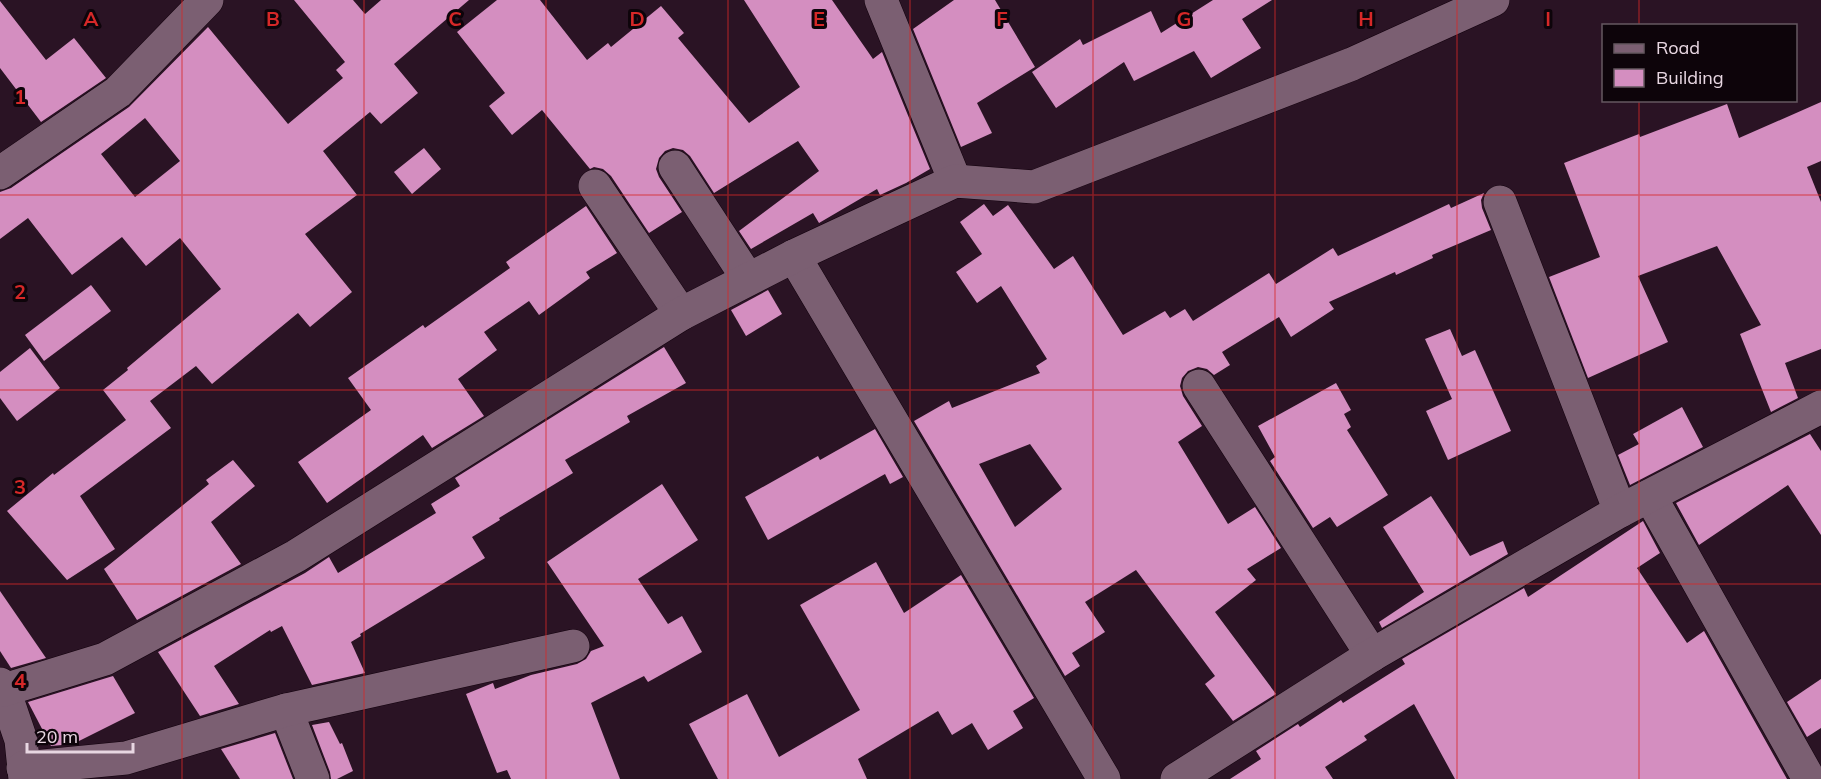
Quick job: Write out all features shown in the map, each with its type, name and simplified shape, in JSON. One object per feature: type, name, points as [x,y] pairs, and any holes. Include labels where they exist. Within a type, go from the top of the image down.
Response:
[{"type":"street","points":[[0,173],[118,92],[207,0]]},
{"type":"street","points":[[880,0],[955,181]]},
{"type":"street","points":[[573,646],[286,711],[126,758],[17,758],[2,687],[105,659],[296,556],[681,314],[794,256],[955,181],[1034,187],[1352,64],[1492,0]]},
{"type":"street","points":[[675,167],[748,279]]},
{"type":"street","points":[[595,186],[681,314]]},
{"type":"street","points":[[1500,202],[1620,511]]},
{"type":"street","points":[[794,256],[1104,779]]},
{"type":"street","points":[[1199,386],[1372,655]]},
{"type":"street","points":[[1177,779],[1372,655],[1620,511],[1821,407]]},
{"type":"street","points":[[1650,496],[1809,779]]},
{"type":"street","points":[[286,711],[313,779]]},
{"type":"building","points":[[294,0],[353,0],[365,14],[381,0],[469,0],[394,64],[418,93],[381,124],[370,112],[323,151],[357,195],[305,234],[352,292],[310,327],[298,313],[212,384],[196,366],[150,401],[171,428],[80,496],[115,549],[67,580],[7,511],[53,473],[54,475],[126,420],[103,390],[221,289],[180,238],[146,266],[122,237],[72,275],[28,218],[0,239],[0,192],[11,188],[129,107],[208,27],[288,124],[343,78],[336,70],[345,62]],"holes":[[[145,118],[180,161],[135,197],[101,154]]]},
{"type":"building","points":[[497,0],[540,0],[587,60],[608,43],[611,47],[661,6],[684,33],[678,38],[749,123],[800,87],[744,0],[832,0],[873,59],[882,52],[930,169],[880,195],[877,189],[819,223],[813,213],[751,249],[739,231],[819,171],[798,141],[714,193],[690,156],[683,150],[673,148],[665,151],[659,158],[656,169],[682,212],[649,233],[611,176],[603,169],[594,167],[590,169],[542,110],[512,135],[489,106],[505,93],[457,32]]},
{"type":"building","points":[[954,0],[995,0],[1035,67],[977,103],[992,133],[961,147],[913,29]]},
{"type":"building","points":[[1213,0],[1272,0],[1242,19],[1261,48],[1211,78],[1194,51],[1134,81],[1124,62],[1056,108],[1032,72],[1080,39],[1083,45],[1151,11],[1161,33]]},
{"type":"building","points":[[0,1],[46,60],[74,38],[106,78],[41,122],[0,68]]},
{"type":"building","points":[[1821,102],[1821,161],[1807,167],[1821,202],[1821,349],[1785,363],[1798,398],[1771,412],[1740,334],[1761,325],[1717,246],[1638,276],[1668,342],[1588,378],[1549,277],[1600,257],[1564,163],[1727,104],[1739,138]]},
{"type":"building","points":[[424,148],[441,169],[412,194],[394,172]]},
{"type":"building","points":[[1484,193],[1481,200],[1482,208],[1491,230],[1432,255],[1433,258],[1396,275],[1395,272],[1329,302],[1334,309],[1291,337],[1279,317],[1222,352],[1230,365],[1214,375],[1207,369],[1198,367],[1188,371],[1182,378],[1180,386],[1183,396],[1202,426],[1178,442],[1228,524],[1255,507],[1281,548],[1247,569],[1256,580],[1215,612],[1276,694],[1233,721],[1205,684],[1215,676],[1136,570],[1085,602],[1105,632],[1072,653],[1080,666],[1065,676],[914,421],[949,401],[952,408],[1040,373],[1036,366],[1047,359],[1001,286],[977,303],[956,272],[982,254],[960,222],[984,204],[993,216],[1008,205],[1054,269],[1073,256],[1123,335],[1165,311],[1170,318],[1185,309],[1193,321],[1269,273],[1276,284],[1333,248],[1338,256],[1449,204],[1451,208]],"holes":[[[1030,444],[1062,489],[1015,527],[979,464]]]},
{"type":"building","points":[[586,206],[617,253],[586,272],[590,278],[539,315],[529,301],[484,332],[497,350],[458,379],[484,416],[432,448],[423,435],[327,503],[298,462],[371,410],[348,378],[423,325],[425,328],[510,268],[506,262]]},
{"type":"building","points":[[91,285],[111,311],[44,361],[25,335]]},
{"type":"building","points":[[768,290],[782,314],[746,336],[731,310]]},
{"type":"building","points":[[1450,329],[1462,356],[1475,350],[1511,431],[1448,460],[1426,411],[1452,399],[1425,339]]},
{"type":"building","points":[[664,347],[686,383],[627,416],[630,422],[565,460],[573,473],[472,537],[485,558],[360,634],[361,636],[351,642],[365,673],[312,685],[282,626],[271,632],[270,630],[214,666],[239,704],[200,716],[158,652],[305,573],[329,557],[338,573],[436,513],[431,504],[460,486],[455,478]]},
{"type":"building","points":[[30,348],[60,388],[17,421],[0,398],[0,372]]},
{"type":"building","points":[[1336,383],[1351,410],[1344,414],[1351,427],[1347,430],[1388,495],[1337,527],[1330,517],[1313,528],[1270,461],[1275,457],[1258,426]]},
{"type":"building","points":[[1682,407],[1703,447],[1630,485],[1618,455],[1639,444],[1633,434]]},
{"type":"building","points":[[875,429],[903,477],[890,484],[885,474],[768,540],[745,497],[818,456],[820,460]]},
{"type":"building","points":[[1810,434],[1821,451],[1821,535],[1788,485],[1699,545],[1676,503]]},
{"type":"building","points":[[233,460],[255,486],[211,522],[241,564],[137,620],[104,569],[209,484],[206,480]]},
{"type":"building","points":[[662,484],[698,540],[638,579],[668,624],[682,616],[702,652],[648,682],[644,676],[591,703],[620,779],[511,779],[507,770],[497,773],[466,694],[493,683],[495,689],[531,675],[577,664],[586,659],[591,651],[604,646],[547,562]]},
{"type":"building","points":[[1431,496],[1470,556],[1503,541],[1508,554],[1382,628],[1379,622],[1424,592],[1383,527]]},
{"type":"building","points":[[1643,521],[1660,553],[1637,568],[1687,643],[1704,631],[1787,779],[1455,779],[1414,704],[1364,736],[1367,740],[1325,767],[1333,779],[1230,779],[1261,759],[1256,751],[1298,724],[1300,727],[1341,700],[1343,703],[1405,664],[1402,659],[1524,588],[1528,597]]},
{"type":"building","points":[[876,562],[904,613],[961,575],[1034,698],[1013,711],[1023,728],[988,750],[972,723],[952,735],[938,711],[858,759],[867,779],[718,779],[689,724],[747,694],[779,757],[860,710],[800,605]]},
{"type":"building","points":[[0,591],[46,658],[11,668],[0,651]]},
{"type":"building","points":[[113,676],[135,713],[73,744],[51,746],[28,702]]},
{"type":"building","points":[[1821,679],[1821,728],[1807,737],[1787,702]]},
{"type":"building","points":[[329,722],[340,744],[342,743],[353,771],[337,779],[331,779],[312,725]]},
{"type":"building","points":[[275,733],[293,779],[240,779],[221,749]]}]
